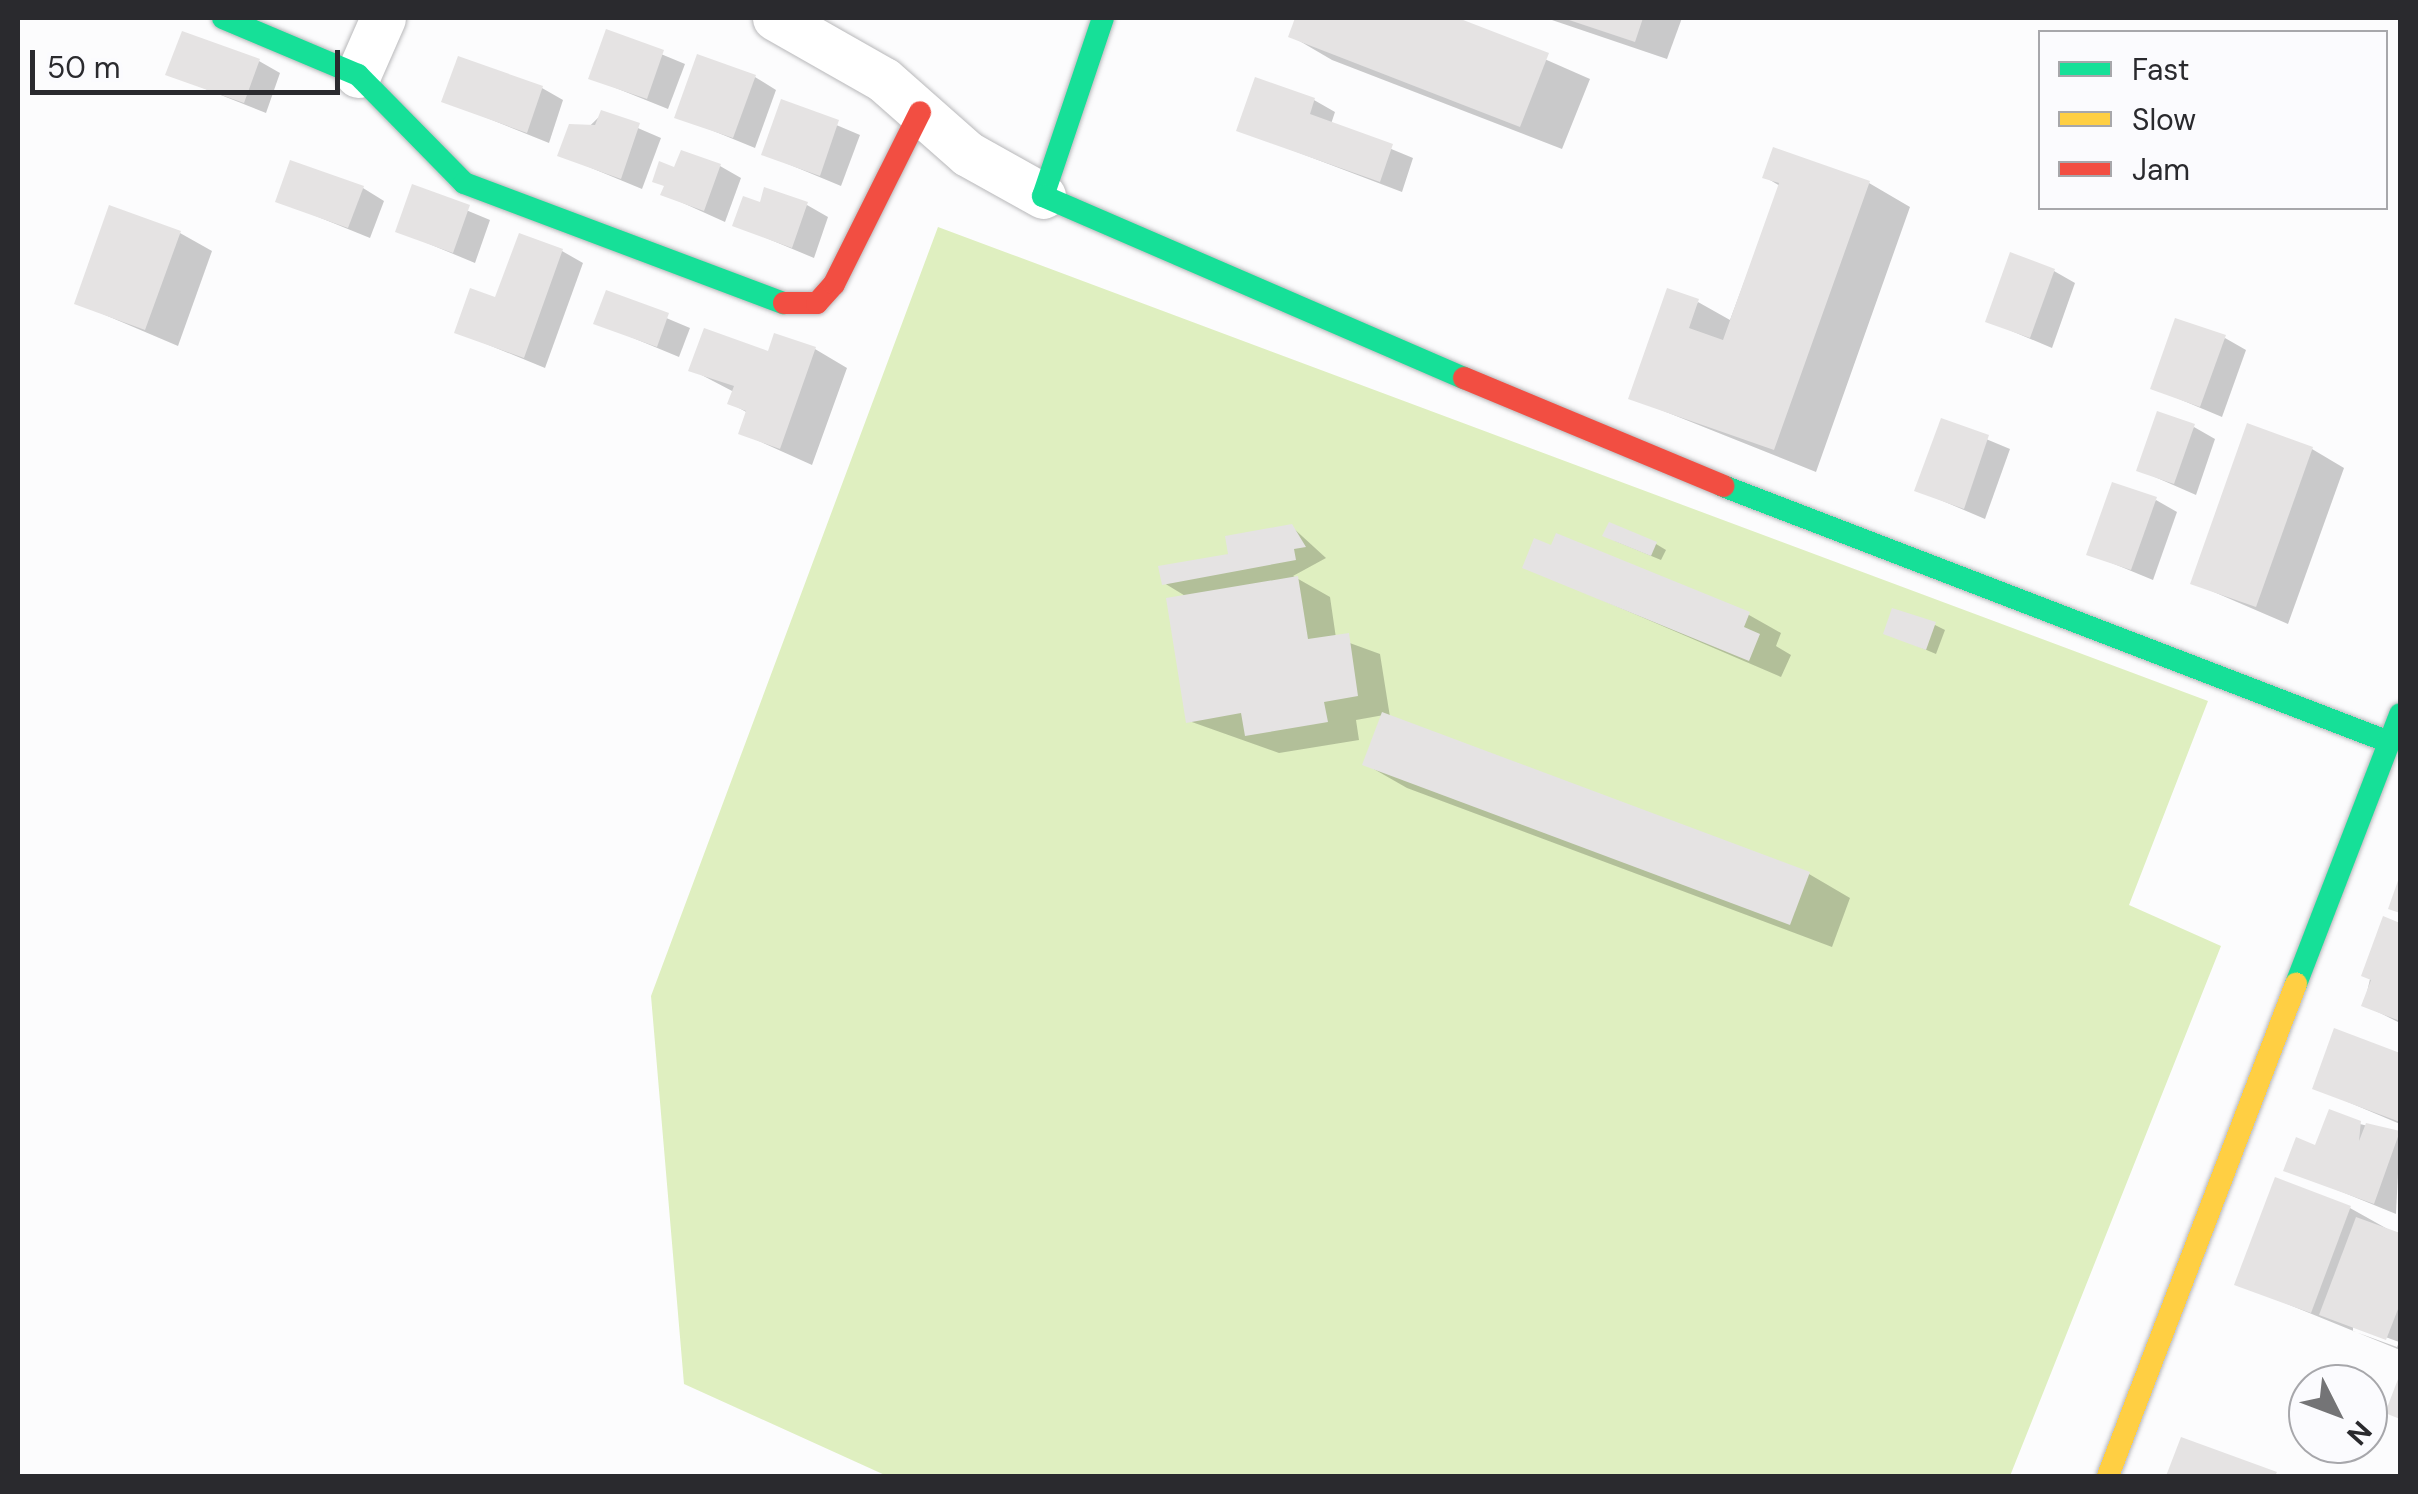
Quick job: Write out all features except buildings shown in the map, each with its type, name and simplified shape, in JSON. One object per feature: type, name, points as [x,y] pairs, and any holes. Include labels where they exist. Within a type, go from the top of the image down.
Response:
[{"type":"street","points":[[223,18],[358,75],[464,183],[796,308],[817,303],[834,284],[920,112]]},
{"type":"street","points":[[358,75],[383,18]]},
{"type":"street","points":[[774,18],[884,80],[968,154],[1043,196],[1636,452],[2389,742]]},
{"type":"street","points":[[1043,196],[1103,18]]},
{"type":"street","points":[[2108,1476],[2400,714]]},
{"type":"green space","points":[[938,227],[2208,701],[2129,905],[2221,946],[2010,1476],[887,1476],[684,1384],[651,996]]},
{"type":"traffic: fast","points":[[223,18],[358,75],[464,183],[784,303]]},
{"type":"traffic: fast","points":[[1103,18],[1043,196],[1464,378]]},
{"type":"traffic: fast","points":[[1723,486],[2389,742]]},
{"type":"traffic: fast","points":[[2296,984],[2400,714]]},
{"type":"traffic: slow","points":[[2108,1476],[2296,984]]},
{"type":"traffic: jam","points":[[784,303],[817,303],[834,284],[920,112]]},
{"type":"traffic: jam","points":[[1464,378],[1723,486]]}]
